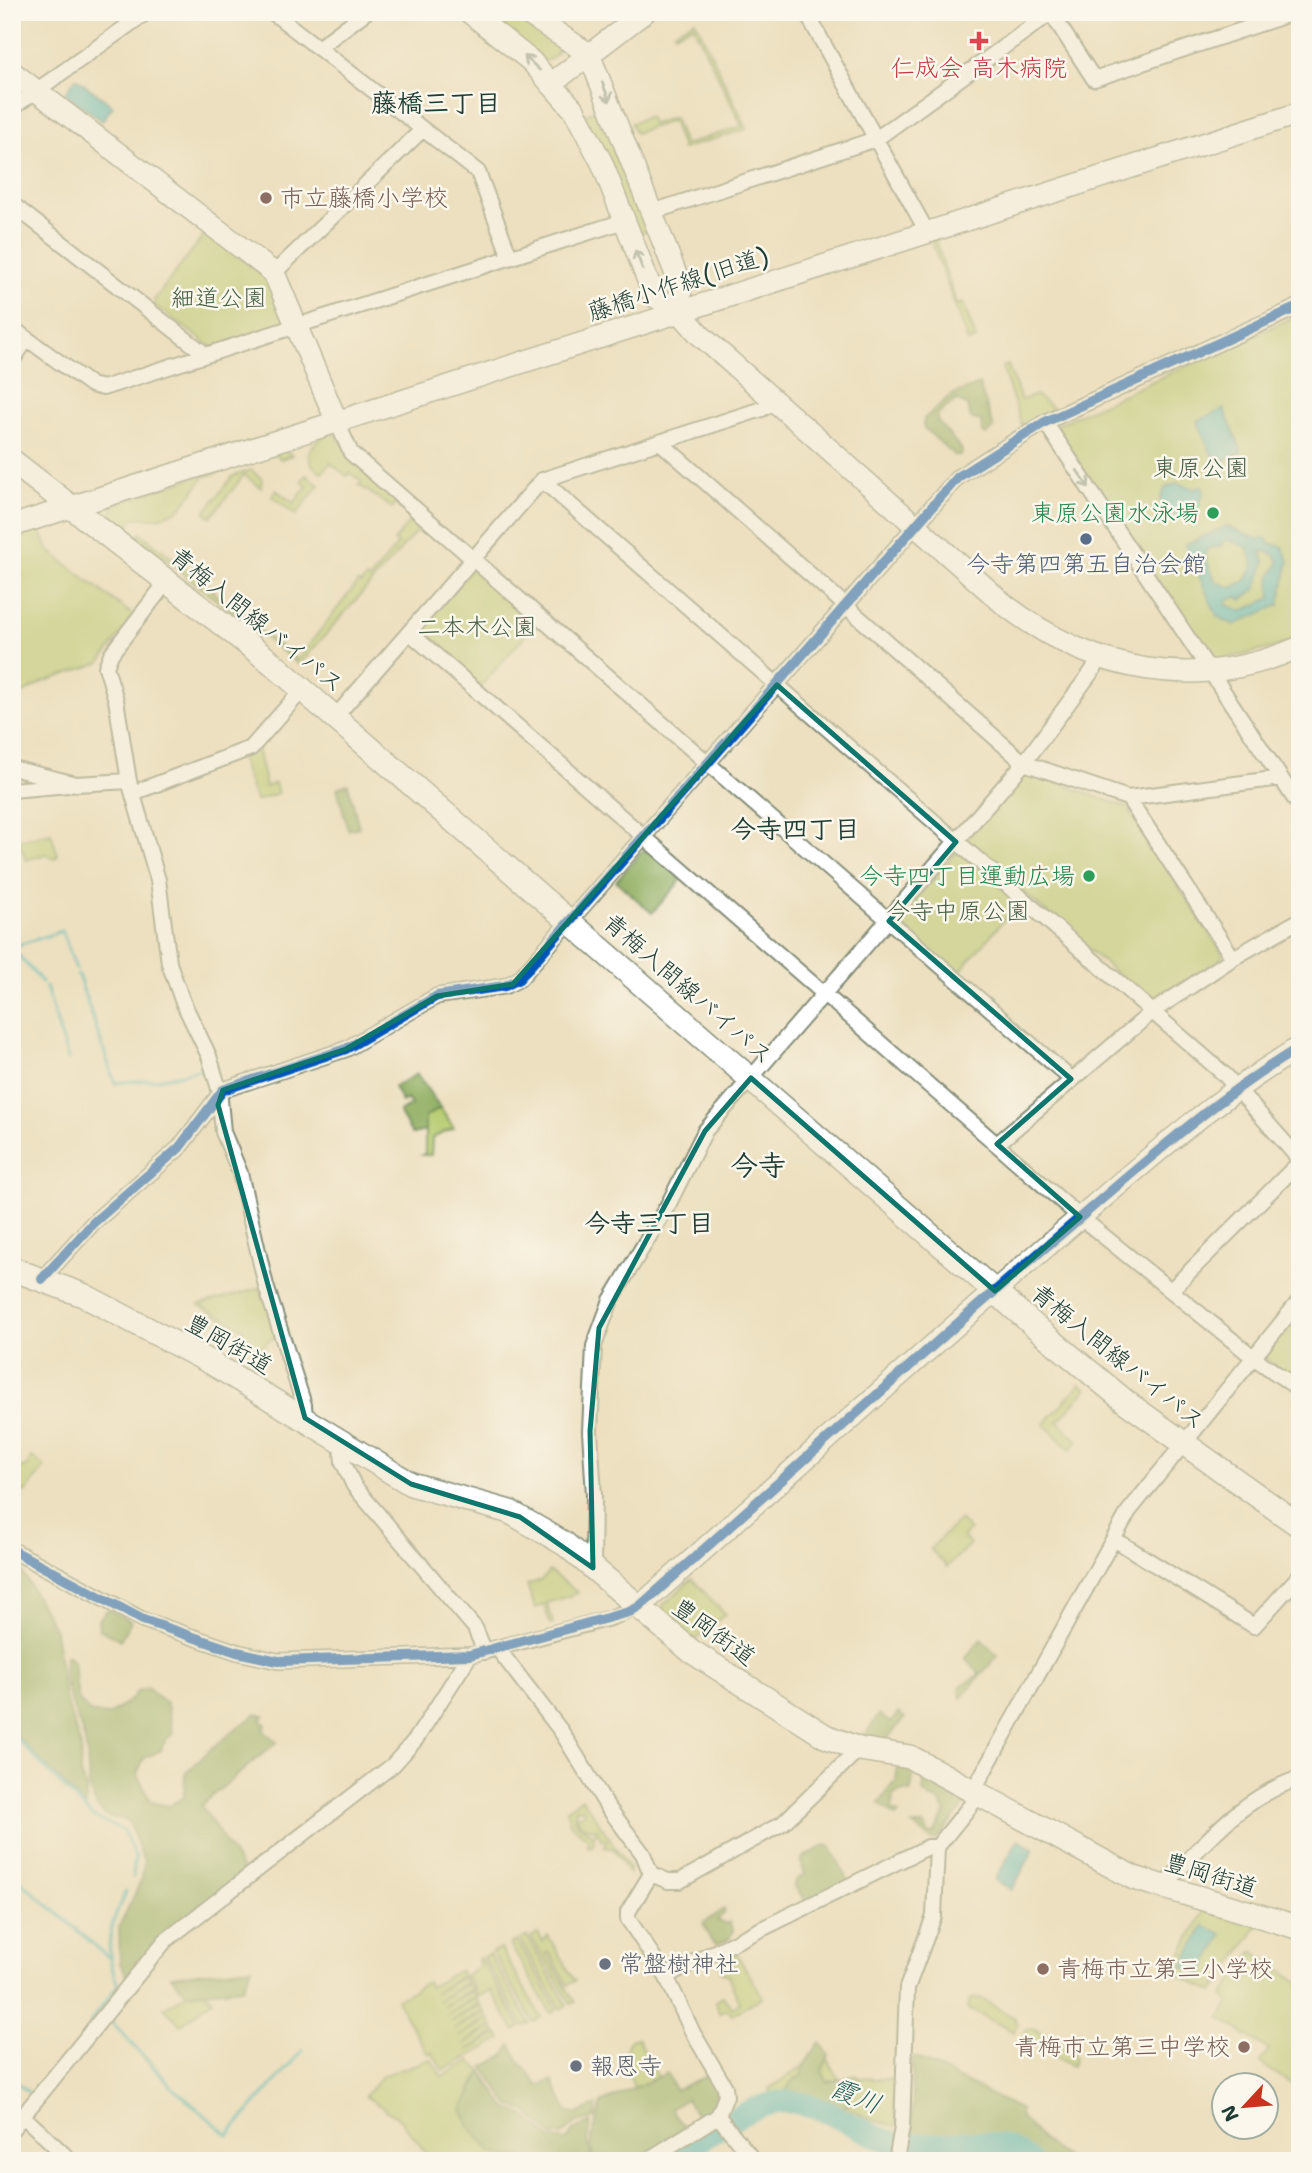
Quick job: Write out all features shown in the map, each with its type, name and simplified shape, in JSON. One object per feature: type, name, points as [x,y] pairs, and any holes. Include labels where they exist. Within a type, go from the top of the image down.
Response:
[{"type":"main road","name":"青梅入間線バイパス","points":[[12,461],[168,580],[303,689],[1126,1402],[1300,1526]]},
{"type":"main road","name":"豊岡街道","points":[[12,1269],[42,1279],[128,1317],[305,1418],[411,1484],[498,1508],[520,1517],[565,1544],[691,1651],[825,1736],[859,1749],[904,1755],[1122,1873],[1300,1928]]},
{"type":"street","points":[[12,108],[147,12]]},
{"type":"street","points":[[272,12],[478,172],[510,257]]},
{"type":"street","points":[[318,48],[366,12]]},
{"type":"street","points":[[469,12],[531,61],[574,110],[588,132],[654,296],[679,311],[699,335],[1027,622],[1077,650],[1101,659],[1159,671],[1210,672],[1256,663],[1300,648]]},
{"type":"street","points":[[525,12],[589,54],[681,288],[679,311]]},
{"type":"street","points":[[552,83],[645,12]]},
{"type":"street","points":[[806,12],[927,232]]},
{"type":"street","points":[[652,212],[876,139],[1051,13],[1094,79],[1296,12]]},
{"type":"street","points":[[12,72],[274,273],[351,453],[1071,1079]]},
{"type":"street","name":"藤橋小作線(旧道)","points":[[12,526],[1300,113]]},
{"type":"street","points":[[274,273],[422,130]]},
{"type":"street","points":[[12,204],[205,354]]},
{"type":"street","points":[[12,328],[99,388],[624,221]]},
{"type":"street","points":[[42,1279],[93,1223],[179,1148],[223,1090],[346,1049],[423,1007],[437,996],[513,984],[644,838],[958,477],[1045,422],[1300,306]]},
{"type":"street","points":[[12,361],[27,339]]},
{"type":"street","points":[[335,717],[541,480],[762,409],[776,401]]},
{"type":"street","points":[[1045,422],[1300,807]]},
{"type":"street","points":[[660,442],[1024,763],[1128,798],[1280,778]]},
{"type":"street","points":[[541,480],[1238,1087],[1300,1161],[1171,1290]]},
{"type":"street","points":[[168,580],[107,661],[131,787],[158,880],[172,974],[205,1044],[219,1097],[223,1132],[240,1173],[266,1286],[304,1405],[305,1418]]},
{"type":"street","points":[[409,632],[1080,1217],[1253,1357],[1300,1390]]},
{"type":"street","points":[[593,1568],[594,1495],[590,1431],[594,1346],[611,1300],[667,1205],[705,1131],[1024,763],[1101,659]]},
{"type":"street","points":[[12,790],[76,784],[131,787],[251,748],[303,689]]},
{"type":"street","points":[[12,768],[76,784]]},
{"type":"street","points":[[1128,798],[1233,957]]},
{"type":"street","points":[[996,1144],[1152,1012],[1233,957],[1300,920]]},
{"type":"street","points":[[12,1550],[143,1620],[264,1659],[291,1662],[470,1655],[492,1651],[639,1607],[995,1291],[1174,1137],[1238,1087],[1300,1047]]},
{"type":"street","points":[[897,2156],[902,2127],[907,1987],[934,1916],[937,1847],[976,1793],[1133,1506],[1300,1300]]},
{"type":"street","points":[[341,1441],[343,1462],[354,1486],[561,1731],[607,1806],[643,1854],[651,1874],[668,1881],[680,1881],[777,1827],[859,1749]]},
{"type":"street","points":[[1114,1539],[1254,1626],[1300,1575]]},
{"type":"street","points":[[12,2129],[164,1941],[203,1908],[393,1765],[416,1739],[470,1655]]},
{"type":"street","points":[[1162,1887],[1226,1821],[1262,1795],[1300,1778]]},
{"type":"street","points":[[666,1976],[928,1847],[937,1847]]},
{"type":"street","points":[[646,2161],[720,2118],[726,2096],[723,2080],[693,2033],[666,1976],[628,1919],[628,1912],[651,1874]]},
{"type":"street","points":[[23,2116],[71,2161]]},
{"type":"street","points":[[720,2118],[754,2161]]},
{"type":"highlighted area","points":[[777,685],[956,842],[889,921],[1071,1079],[997,1144],[1080,1217],[995,1291],[751,1078],[705,1131],[599,1328],[590,1431],[593,1568],[520,1517],[411,1484],[305,1418],[223,1132],[218,1105],[223,1090],[346,1049],[437,996],[513,984]]},
{"type":"green space","points":[[478,12],[516,12],[559,46],[557,52],[544,61]]},
{"type":"green space","points":[[695,20],[747,129],[682,149],[672,121],[635,133],[631,123],[649,116],[652,124],[674,117],[684,145],[742,126],[693,25],[675,34],[674,32]]},
{"type":"green space","points":[[606,105],[654,228],[635,235],[584,115]]},
{"type":"green space","name":"細道公園","points":[[210,233],[265,276],[286,319],[284,325],[213,348],[155,306],[154,300],[205,234]]},
{"type":"green space","points":[[935,239],[957,305],[963,303],[976,339],[968,342],[931,240]]},
{"type":"green space","name":"東原公園","points":[[1300,314],[1300,637],[1277,647],[1215,661],[1208,659],[1057,429],[1058,424]]},
{"type":"green space","points":[[1008,365],[1021,400],[1036,395],[1054,409],[1022,426],[1002,367]]},
{"type":"green space","points":[[979,384],[994,428],[986,435],[982,432],[981,421],[971,419],[967,405],[956,400],[938,414],[937,421],[962,450],[960,455],[954,455],[923,427],[924,419],[951,395]]},
{"type":"green space","points":[[333,433],[404,507],[401,509],[395,504],[392,508],[359,485],[362,482],[350,473],[347,476],[330,463],[322,473],[312,465],[308,453],[318,440]]},
{"type":"green space","points":[[283,449],[292,455],[281,459],[275,454],[204,477],[180,509],[159,518],[134,518],[126,529],[111,517],[114,503]]},
{"type":"green space","points":[[251,470],[262,479],[261,488],[244,475],[211,517],[205,512],[233,476]]},
{"type":"green space","points":[[306,475],[319,485],[296,515],[272,496],[276,490],[294,503],[307,486],[301,481]]},
{"type":"green space","points":[[412,518],[422,525],[299,665],[137,537],[140,533],[214,590],[213,592],[297,660],[358,582],[361,584],[366,578],[369,580],[398,544],[394,541]]},
{"type":"green space","points":[[38,525],[48,550],[134,616],[100,663],[43,682],[12,700],[12,533]]},
{"type":"green space","name":"二本木公園","points":[[471,569],[477,569],[534,619],[534,625],[482,685],[477,685],[420,635],[419,629]]},
{"type":"green space","points":[[257,748],[266,787],[275,783],[278,793],[256,801],[240,758]]},
{"type":"green space","name":"今寺四丁目運動広場","points":[[1029,773],[1127,807],[1223,954],[1221,959],[1155,1003],[1149,1002],[968,844],[967,839],[1023,775]]},
{"type":"green space","points":[[348,784],[359,827],[348,830],[337,788]]},
{"type":"green space","points":[[51,833],[58,855],[54,859],[46,854],[26,860],[18,840]]},
{"type":"green space","points":[[649,849],[682,879],[652,913],[616,881],[642,851]]},
{"type":"green space","name":"今寺中原公園","points":[[961,852],[1014,899],[1016,906],[960,971],[954,971],[899,923],[899,918],[955,853]]},
{"type":"green space","points":[[417,1074],[440,1108],[425,1117],[425,1131],[412,1134],[399,1112],[411,1105],[407,1099],[402,1102],[394,1087]]},
{"type":"green space","points":[[440,1108],[454,1128],[432,1138],[431,1155],[422,1155],[425,1153],[425,1117]]},
{"type":"green space","points":[[261,1288],[277,1335],[252,1353],[241,1373],[229,1366],[241,1344],[243,1328],[199,1305]]},
{"type":"green space","points":[[1300,1309],[1300,1384],[1265,1359],[1264,1354]]},
{"type":"green space","points":[[1080,1384],[1087,1389],[1058,1421],[1078,1441],[1070,1450],[1044,1424]]},
{"type":"green space","points":[[32,1457],[45,1467],[25,1493],[12,1487],[12,1470],[26,1467]]},
{"type":"green space","points":[[959,1520],[970,1530],[963,1537],[970,1544],[947,1567],[930,1549]]},
{"type":"green space","points":[[12,1557],[19,1561],[55,1630],[65,1697],[81,1747],[80,1774],[86,1789],[86,1807],[12,1732]]},
{"type":"green space","points":[[549,1571],[578,1593],[547,1603],[553,1623],[550,1624],[544,1605],[535,1608],[527,1585],[542,1580]]},
{"type":"green space","points":[[692,1579],[725,1614],[695,1641],[663,1620],[663,1605]]},
{"type":"green space","points":[[108,1609],[131,1621],[120,1640],[99,1629],[98,1620]]},
{"type":"green space","points":[[981,1639],[998,1655],[961,1698],[959,1687],[980,1674],[965,1658]]},
{"type":"green space","points":[[66,1656],[74,1663],[78,1700],[90,1713],[109,1715],[132,1699],[137,1691],[147,1688],[167,1704],[173,1734],[166,1739],[160,1751],[144,1758],[137,1774],[151,1802],[169,1806],[184,1797],[185,1774],[212,1748],[256,1714],[264,1716],[261,1720],[266,1725],[263,1730],[277,1742],[201,1805],[245,1873],[161,1938],[128,1977],[120,1963],[119,1927],[142,1879],[144,1862],[129,1822],[103,1813],[92,1795],[86,1747],[65,1680]]},
{"type":"green space","points":[[898,1713],[905,1718],[882,1745],[861,1742],[879,1714],[890,1723]]},
{"type":"green space","points":[[903,1764],[917,1772],[913,1776],[911,1792],[903,1791],[893,1795],[892,1809],[899,1814],[896,1817],[879,1803],[896,1781],[897,1770]]},
{"type":"green space","points":[[925,1777],[969,1800],[936,1840],[932,1840],[912,1825],[923,1825],[929,1834],[934,1834],[946,1812],[940,1802],[929,1798],[923,1792]]},
{"type":"green space","points":[[582,1798],[629,1867],[629,1874],[614,1849],[604,1847],[606,1840],[601,1840],[600,1834],[595,1833],[597,1829],[582,1825],[577,1815],[584,1814],[583,1808],[576,1809],[576,1822],[594,1835],[594,1846],[588,1847],[588,1839],[570,1824],[567,1809]]},
{"type":"green space","points":[[826,1845],[830,1846],[847,1883],[808,1903],[794,1886],[797,1879],[805,1875],[801,1862],[803,1857]]},
{"type":"green space","points":[[724,1909],[725,1913],[717,1920],[725,1924],[729,1922],[733,1931],[729,1939],[717,1945],[711,1941],[703,1923]]},
{"type":"green space","points":[[1204,1910],[1259,1924],[1213,1992],[1172,1972]]},
{"type":"green space","points":[[538,1933],[543,1942],[548,1936],[575,1981],[568,1985],[549,1952],[546,1953],[575,2002],[571,2004],[531,1937]]},
{"type":"green space","points":[[527,1936],[567,2005],[561,2009],[520,1940]]},
{"type":"green space","points":[[517,1941],[557,2009],[551,2013],[510,1944]]},
{"type":"green space","points":[[733,1948],[763,1997],[732,2015],[727,2009],[719,2013],[716,2001],[722,1996],[733,2008],[740,2003],[728,1976],[721,1972],[720,1968],[721,1958]]},
{"type":"green space","points":[[501,1949],[541,2017],[534,2022],[492,1952]]},
{"type":"green space","points":[[1253,1951],[1300,1983],[1300,2081],[1296,2087],[1280,2076],[1280,2072],[1274,2072],[1260,2063],[1269,2050],[1220,2018],[1230,2002],[1223,1996]]},
{"type":"green space","points":[[489,1954],[530,2023],[524,2026],[483,1957]]},
{"type":"green space","points":[[480,1958],[521,2027],[515,2031],[491,1990],[478,1997],[465,1975],[480,1966],[477,1960]]},
{"type":"green space","points":[[252,1967],[242,1988],[187,1994],[171,1976]]},
{"type":"green space","points":[[459,1970],[462,1975],[434,1994],[463,1977],[466,1982],[438,2001],[467,1984],[471,1989],[442,2007],[472,1991],[475,1996],[447,2015],[476,1998],[479,2003],[451,2022],[480,2005],[483,2010],[455,2029],[485,2012],[487,2017],[459,2037],[489,2019],[492,2024],[464,2044],[493,2027],[496,2032],[467,2050],[498,2034],[501,2039],[443,2071],[432,2052],[428,2054],[396,2000],[427,1982],[430,1987]]},
{"type":"green space","points":[[205,1992],[212,2000],[181,2025],[164,2008],[187,1994]]},
{"type":"green space","points":[[980,1998],[1015,2018],[1018,2025],[1014,2032],[968,2009],[970,1999]]},
{"type":"green space","points":[[1032,2028],[1072,2049],[1075,2058],[1072,2066],[1023,2039],[1026,2029]]},
{"type":"green space","points":[[638,2038],[658,2078],[635,2089],[622,2059],[630,2040]]},
{"type":"green space","points":[[820,2042],[829,2055],[822,2071],[827,2082],[856,2075],[861,2079],[849,2093],[849,2103],[843,2108],[833,2108],[819,2100],[795,2099],[786,2091],[791,2082],[801,2076],[805,2064]]},
{"type":"green space","points":[[511,2045],[520,2062],[539,2086],[552,2080],[568,2112],[576,2115],[596,2105],[596,2118],[577,2122],[562,2135],[552,2135],[526,2111],[509,2105],[483,2067],[504,2056]]},
{"type":"green space","points":[[824,2052],[840,2081],[801,2096],[773,2096],[769,2089]]},
{"type":"green space","points":[[915,2057],[1021,2110],[1019,2115],[1041,2139],[1071,2161],[1040,2161],[1015,2142],[993,2135],[933,2137],[910,2134],[912,2059]]},
{"type":"green space","points":[[431,2059],[442,2077],[470,2061],[482,2072],[470,2090],[492,2153],[542,2161],[432,2161],[401,2120],[365,2096],[383,2075]]},
{"type":"green space","points":[[482,2072],[506,2108],[524,2115],[550,2138],[566,2141],[574,2130],[591,2122],[588,2142],[592,2161],[542,2161],[492,2153],[469,2126],[462,2109]]},
{"type":"green space","points":[[667,2073],[675,2090],[711,2074],[717,2088],[715,2105],[700,2120],[686,2099],[671,2109],[685,2129],[634,2161],[594,2161],[591,2146],[601,2103]]},
{"type":"green space","points":[[857,2078],[895,2080],[896,2126],[871,2120],[841,2104]]},
{"type":"water","points":[[76,78],[113,106],[102,121],[65,93]]},
{"type":"water","points":[[1224,409],[1242,452],[1216,464],[1197,421]]},
{"type":"water","points":[[1177,483],[1195,489],[1202,486],[1204,491],[1198,508],[1179,517],[1166,512],[1160,500],[1165,488]]},
{"type":"water","points":[[1226,526],[1257,539],[1267,538],[1267,542],[1283,547],[1289,561],[1279,605],[1234,625],[1217,616],[1185,545]],"holes":[[[1227,540],[1247,547],[1254,565],[1245,581],[1232,588],[1216,582],[1205,557],[1207,549],[1222,546],[1221,543]],[[1261,552],[1275,555],[1279,563],[1270,577],[1271,598],[1242,611],[1227,605],[1226,600],[1239,597],[1241,600],[1256,589],[1265,562]]]},
{"type":"water","points":[[1018,1840],[1034,1849],[1012,1890],[995,1880]]},
{"type":"water","points":[[1204,1925],[1222,1935],[1201,1976],[1183,1966]]},
{"type":"waterway","points":[[12,947],[62,931],[76,969]]},
{"type":"waterway","points":[[12,948],[42,982]]},
{"type":"waterway","points":[[78,975],[115,1083],[158,1079],[205,1069]]},
{"type":"waterway","points":[[46,987],[68,1059]]},
{"type":"waterway","points":[[12,1734],[93,1817],[123,1830],[135,1856],[133,1877]]},
{"type":"waterway","points":[[12,1874],[107,1956]]},
{"type":"waterway","points":[[91,2021],[118,1985],[109,1949],[115,1915],[126,1891]]},
{"type":"waterway","points":[[108,2018],[173,2088],[228,2135],[303,2050]]},
{"type":"waterway","points":[[12,2078],[33,2096]]},
{"type":"waterway","name":"霞川","points":[[671,2161],[747,2112],[774,2103],[789,2102],[819,2109],[890,2141],[908,2144],[980,2142],[1014,2151],[1030,2161]]},
{"type":"cycle path","points":[[42,1279],[93,1223],[179,1148],[223,1090],[346,1049],[437,996],[505,986],[519,979],[958,477],[1045,422],[1300,306]]},
{"type":"cycle path","points":[[12,1550],[143,1620],[237,1652],[278,1661],[470,1655],[629,1612],[639,1607],[944,1335],[1139,1167],[1233,1092],[1300,1047]]},
{"type":"place","name":"仁成会 高木病院","points":[[979,41]]},
{"type":"place","name":"市立藤橋小学校","points":[[266,198]]},
{"type":"place","name":"東原公園水泳場","points":[[1213,513]]},
{"type":"place","name":"今寺第四第五自治会館","points":[[1086,539]]},
{"type":"place","name":"今寺四丁目運動広場","points":[[1089,876]]},
{"type":"place","name":"常盤樹神社","points":[[605,1964]]},
{"type":"place","name":"青梅市立第三小学校","points":[[1043,1969]]},
{"type":"place","name":"青梅市立第三中学校","points":[[1244,2047]]},
{"type":"place","name":"報恩寺","points":[[576,2066]]},
{"type":"district","name":"藤橋三丁目","points":[[436,103]]},
{"type":"district","name":"今寺四丁目","points":[[795,829]]},
{"type":"district","name":"今寺","points":[[758,1165]]},
{"type":"district","name":"今寺三丁目","points":[[649,1223]]}]
